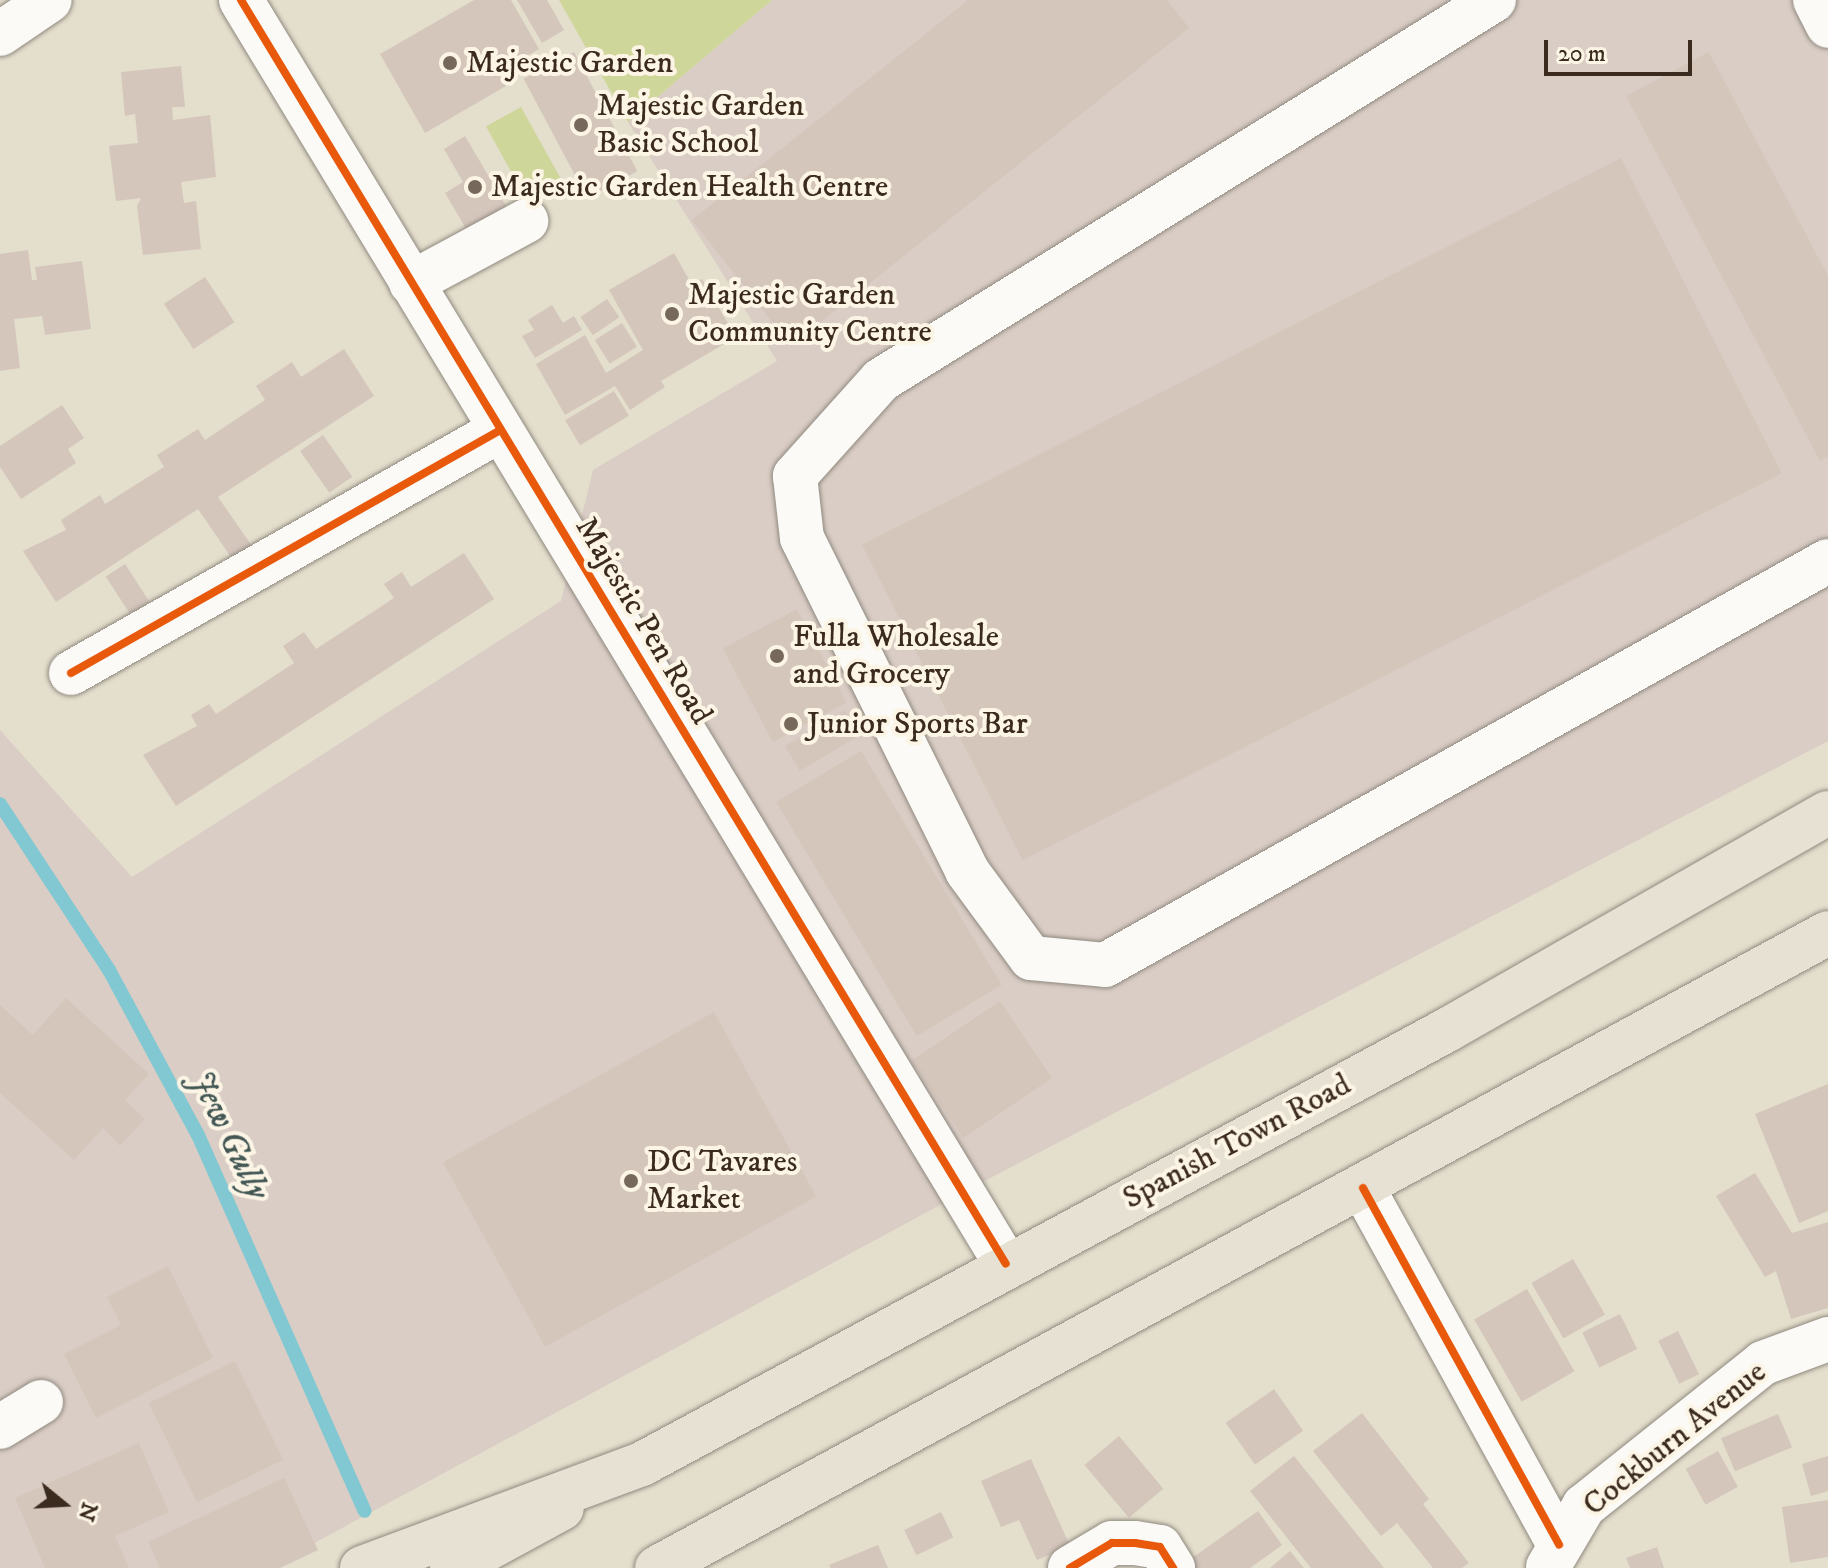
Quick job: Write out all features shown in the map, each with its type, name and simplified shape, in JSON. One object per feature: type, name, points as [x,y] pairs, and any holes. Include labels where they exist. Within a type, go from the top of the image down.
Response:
[{"type":"main road","name":"Spanish Town Road","points":[[452,1568],[1006,1264],[1447,1030],[1828,813]]},
{"type":"main road","points":[[657,1568],[1363,1188],[1828,933]]},
{"type":"main road","name":"Spanish Town Road","points":[[362,1568],[642,1464]]},
{"type":"street","points":[[0,34],[50,0]]},
{"type":"street","name":"Majestic Pen Road","points":[[241,0],[1006,1264]]},
{"type":"street","points":[[1494,0],[881,380],[795,476],[802,538],[967,871],[1031,958],[1105,965],[1828,561]]},
{"type":"street","points":[[1815,0],[1828,26]]},
{"type":"street","points":[[411,283],[526,221]]},
{"type":"street","points":[[71,673],[500,430]]},
{"type":"street","points":[[1363,1188],[1554,1557]]},
{"type":"street","name":"Cockburn Avenue","points":[[1554,1557],[1584,1506],[1763,1363],[1828,1339]]},
{"type":"street","points":[[0,1427],[41,1402]]},
{"type":"street","points":[[1070,1568],[1112,1543],[1160,1547],[1173,1568]]},
{"type":"shaded area","points":[[772,0],[1828,0],[1828,741],[992,1177],[268,1568],[0,1568],[0,730],[132,877],[561,601],[593,470],[777,361],[628,122]]},
{"type":"green space","points":[[559,0],[772,0],[628,122]]},
{"type":"green space","points":[[521,107],[561,180],[526,199],[486,126]]},
{"type":"building","name":"Majestic Garden","points":[[474,0],[511,0],[539,49],[498,73],[506,86],[425,133],[380,54]]},
{"type":"building","points":[[517,0],[547,0],[564,30],[542,43]]},
{"type":"building","points":[[968,0],[1167,0],[1189,28],[791,346],[692,220]]},
{"type":"building","name":"Majestic Garden Basic School","points":[[574,52],[637,171],[587,198],[524,79]]},
{"type":"building","points":[[1709,52],[1828,276],[1828,457],[1820,461],[1626,96]]},
{"type":"building","points":[[181,66],[185,107],[172,107],[173,120],[210,115],[216,177],[181,182],[184,203],[196,201],[201,249],[143,255],[137,206],[141,198],[116,201],[109,146],[138,143],[135,114],[125,116],[121,72]]},
{"type":"building","name":"Majestic Garden Health Centre","points":[[465,136],[512,216],[472,239],[445,193],[463,182],[444,149]]},
{"type":"building","points":[[1621,158],[1782,473],[1023,860],[862,545]]},
{"type":"building","points":[[28,250],[32,280],[37,280],[35,267],[82,261],[91,329],[45,335],[42,316],[14,319],[20,368],[0,371],[0,254]]},
{"type":"building","name":"Majestic Garden Community Centre","points":[[674,253],[692,285],[702,279],[736,337],[661,381],[665,387],[630,410],[615,386],[565,415],[536,364],[585,335],[606,373],[643,350],[609,290]]},
{"type":"building","points":[[205,277],[234,322],[193,349],[164,304]]},
{"type":"building","points":[[607,299],[619,317],[593,335],[580,317]]},
{"type":"building","points":[[552,305],[563,323],[574,316],[582,330],[535,358],[522,336],[534,330],[528,320]]},
{"type":"building","points":[[622,323],[637,347],[610,364],[595,340]]},
{"type":"building","points":[[344,349],[374,396],[218,497],[252,546],[233,560],[198,509],[56,602],[23,551],[66,530],[61,520],[100,495],[105,504],[164,467],[157,455],[198,429],[205,440],[265,400],[256,386],[292,362],[301,377]]},
{"type":"building","points":[[614,391],[629,416],[580,445],[565,420]]},
{"type":"building","points":[[62,405],[84,438],[68,449],[76,463],[21,499],[0,467],[0,446]]},
{"type":"building","points":[[323,435],[352,477],[329,493],[300,451]]},
{"type":"building","points":[[464,553],[494,599],[176,806],[143,755],[197,726],[191,715],[209,704],[216,714],[294,663],[283,646],[304,632],[316,649],[394,598],[384,584],[402,572],[411,587]]},
{"type":"building","points":[[125,564],[150,602],[130,614],[106,577]]},
{"type":"building","points":[[797,609],[847,703],[773,742],[723,648]]},
{"type":"building","points":[[845,710],[860,735],[800,771],[785,746]]},
{"type":"building","points":[[861,751],[1002,985],[917,1036],[776,802]]},
{"type":"building","points":[[66,998],[149,1074],[125,1100],[145,1119],[120,1146],[103,1128],[74,1160],[0,1093],[0,1005],[33,1035]]},
{"type":"building","points":[[1000,1001],[1052,1078],[963,1138],[911,1061]]},
{"type":"building","name":"DC Tavares Market","points":[[714,1012],[816,1197],[545,1347],[443,1162]]},
{"type":"building","points":[[1828,1084],[1828,1211],[1799,1223],[1755,1114]]},
{"type":"building","points":[[1755,1173],[1792,1233],[1828,1222],[1828,1308],[1791,1319],[1776,1271],[1765,1277],[1716,1196]]},
{"type":"building","points":[[1573,1259],[1605,1314],[1563,1338],[1531,1283]]},
{"type":"building","points":[[168,1266],[213,1358],[96,1418],[64,1354],[121,1325],[107,1297]]},
{"type":"building","points":[[1527,1289],[1575,1371],[1522,1402],[1474,1320]]},
{"type":"building","points":[[1620,1314],[1637,1349],[1599,1367],[1582,1332]]},
{"type":"building","points":[[1678,1331],[1699,1374],[1679,1384],[1658,1341]]},
{"type":"building","points":[[235,1361],[283,1460],[197,1502],[149,1403]]},
{"type":"building","points":[[1274,1389],[1303,1431],[1255,1465],[1226,1423]]},
{"type":"building","points":[[1362,1413],[1429,1499],[1423,1504],[1469,1563],[1462,1568],[1433,1568],[1397,1523],[1381,1536],[1313,1451]]},
{"type":"building","points":[[1778,1414],[1792,1447],[1735,1471],[1721,1438]]},
{"type":"building","points":[[1119,1436],[1163,1489],[1129,1518],[1085,1465]]},
{"type":"building","points":[[139,1443],[169,1512],[115,1536],[129,1568],[45,1568],[15,1498]]},
{"type":"building","points":[[1718,1451],[1738,1487],[1706,1505],[1686,1469]]},
{"type":"building","points":[[1294,1456],[1384,1568],[1311,1568],[1250,1491]]},
{"type":"building","points":[[1828,1456],[1828,1491],[1811,1496],[1802,1464]]},
{"type":"building","points":[[1031,1459],[1070,1546],[1037,1560],[1019,1520],[1001,1527],[981,1481]]},
{"type":"building","points":[[284,1478],[318,1550],[280,1568],[160,1568],[148,1542]]},
{"type":"building","points":[[1828,1500],[1828,1557],[1790,1563],[1782,1507]]},
{"type":"building","points":[[1258,1511],[1282,1545],[1250,1568],[1178,1568]]},
{"type":"building","points":[[941,1512],[953,1537],[916,1555],[904,1530]]},
{"type":"building","points":[[878,1545],[888,1568],[831,1568],[829,1565]]},
{"type":"building","points":[[1657,1547],[1664,1568],[1630,1568],[1626,1558]]},
{"type":"building","points":[[1290,1551],[1304,1568],[1270,1568]]},
{"type":"waterway","name":"Jew Gully","points":[[0,804],[109,970],[198,1135],[365,1511]]},
{"type":"cycle path","points":[[241,0],[1006,1264]]},
{"type":"cycle path","points":[[71,673],[500,430]]},
{"type":"cycle path","points":[[1363,1188],[1559,1545]]},
{"type":"cycle path","points":[[1070,1568],[1112,1543],[1160,1547],[1173,1568]]},
{"type":"place","name":"Majestic Garden","points":[[450,63]]},
{"type":"place","name":"Majestic Garden Basic School","points":[[581,125]]},
{"type":"place","name":"Majestic Garden Health Centre","points":[[475,187]]},
{"type":"place","name":"Majestic Garden Community Centre","points":[[672,314]]},
{"type":"place","name":"Fulla Wholesale and Grocery","points":[[777,656]]},
{"type":"place","name":"Junior Sports Bar","points":[[791,724]]},
{"type":"place","name":"DC Tavares Market","points":[[631,1181]]}]
